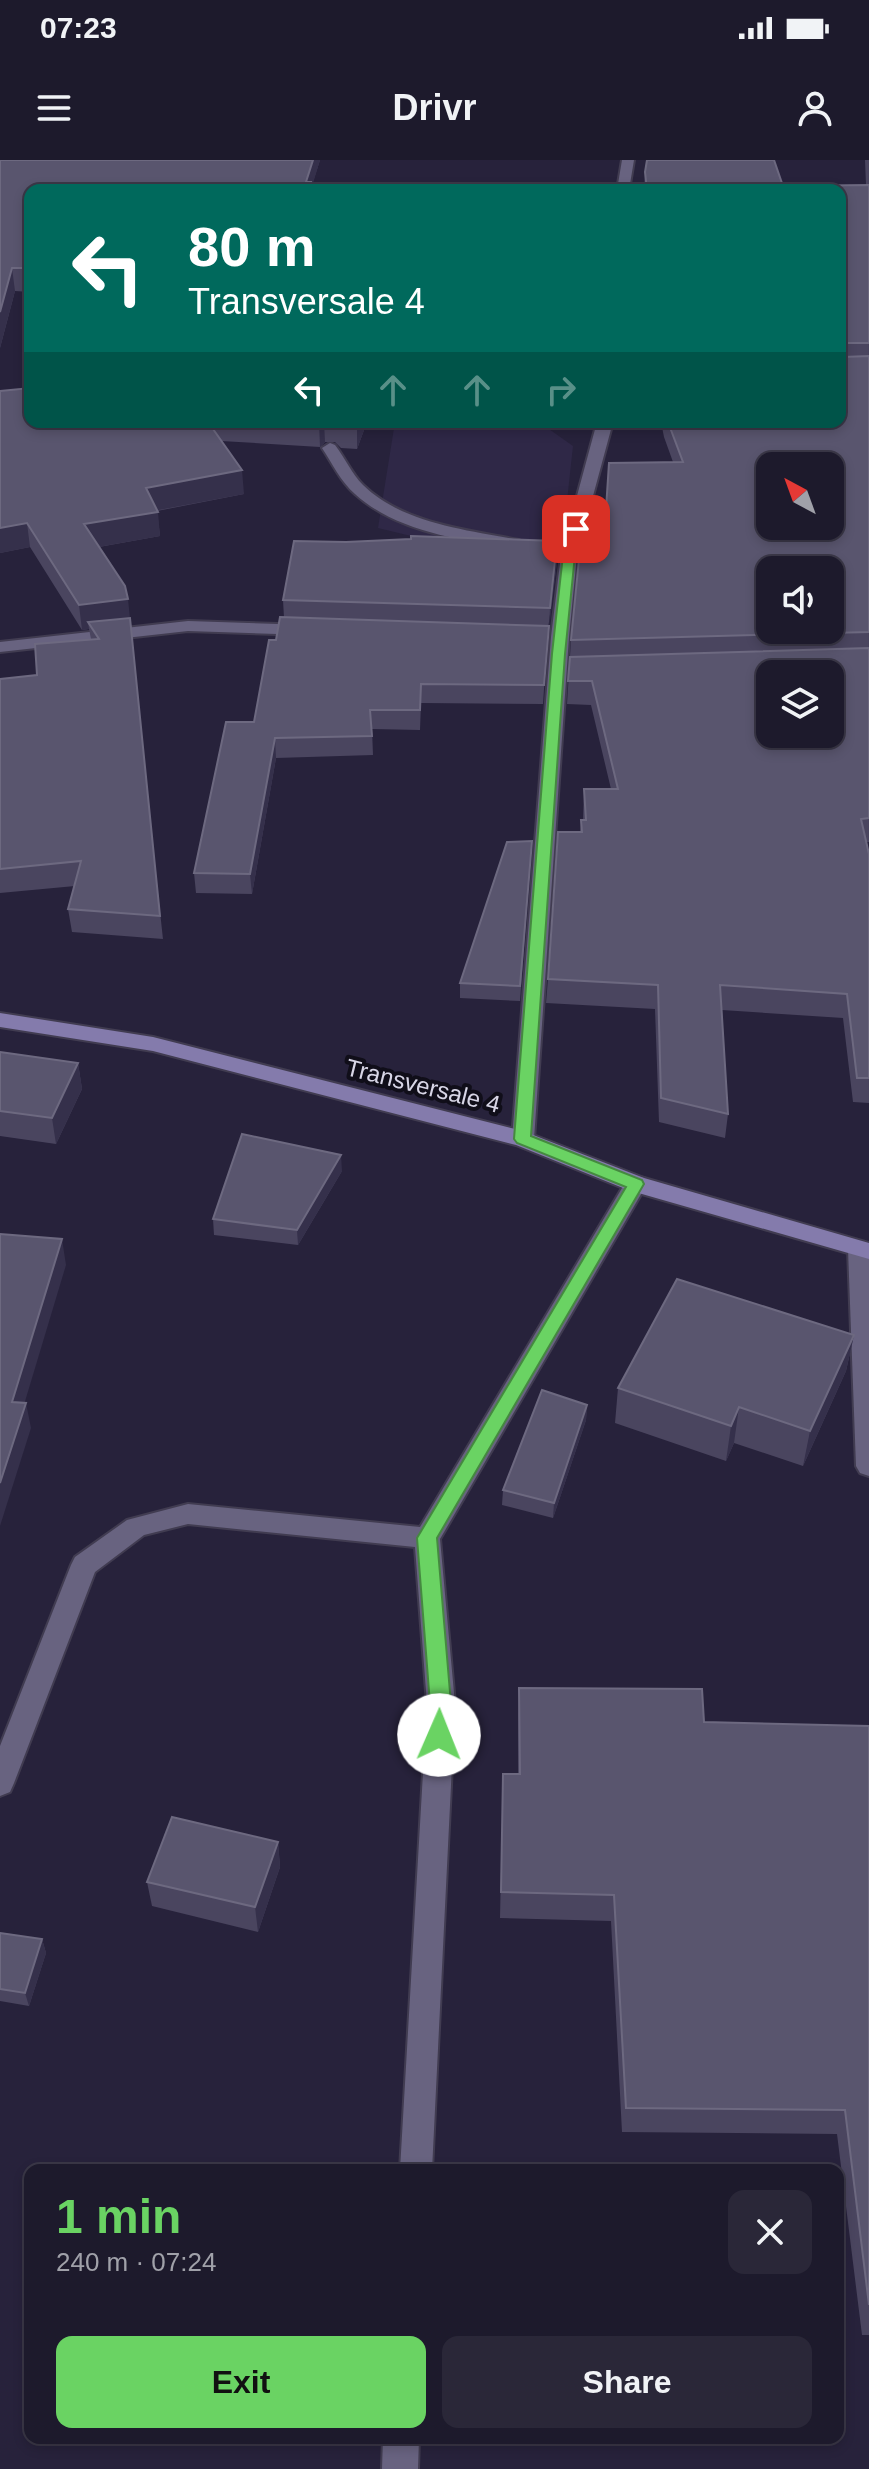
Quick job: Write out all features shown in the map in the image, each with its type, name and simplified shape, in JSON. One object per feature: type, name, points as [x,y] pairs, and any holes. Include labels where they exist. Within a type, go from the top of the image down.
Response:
[{"type":"main road","name":"Transversale 4","points":[[0,1020],[153,1044],[523,1139],[636,1184],[864,1250]]},
{"type":"street","points":[[624,184],[628,160]]},
{"type":"street","points":[[523,1139],[565,672],[552,636],[554,552],[603,428]]},
{"type":"street","points":[[330,448],[359,490],[390,509],[433,527],[554,552]]},
{"type":"street","points":[[0,647],[188,626],[327,630]]},
{"type":"street","points":[[416,2164],[441,1704],[427,1538],[636,1184]]},
{"type":"street","points":[[864,1250],[869,1466]]},
{"type":"street","points":[[0,1783],[84,1565],[136,1527],[188,1514],[427,1538]]},
{"type":"street","points":[[400,2469],[401,2444]]},
{"type":"shaded area","points":[[394,428],[548,428],[573,446],[566,510],[531,559],[444,544],[378,528]]},
{"type":"building","points":[[0,160],[313,160],[306,182],[311,184],[24,184],[24,268],[12,268],[0,312]]},
{"type":"building","points":[[647,160],[774,160],[782,184],[646,184]]},
{"type":"building","points":[[846,185],[869,185],[869,343],[846,343]]},
{"type":"building","points":[[869,356],[869,632],[844,633],[844,556],[756,556],[756,635],[571,640],[581,539],[604,540],[609,463],[683,462],[670,428],[846,428],[846,357]]},
{"type":"building","points":[[24,389],[24,428],[212,428],[242,470],[146,488],[158,512],[84,524],[125,586],[128,599],[79,605],[27,523],[0,528],[0,391]]},
{"type":"building","points":[[411,536],[557,541],[550,608],[283,600],[294,541],[346,542],[411,539]]},
{"type":"building","points":[[280,617],[549,626],[544,685],[421,684],[420,710],[370,710],[372,736],[275,738],[250,874],[194,873],[226,722],[254,722],[269,640],[276,640]]},
{"type":"building","points":[[130,618],[160,916],[68,909],[81,861],[0,869],[0,679],[37,675],[35,644],[99,639],[88,622]]},
{"type":"building","points":[[869,648],[869,818],[861,819],[869,854],[869,1078],[857,1078],[847,994],[720,985],[728,1114],[661,1098],[658,985],[548,979],[558,832],[582,832],[581,820],[586,820],[584,789],[618,789],[592,681],[568,681],[570,657]]},
{"type":"building","points":[[532,841],[520,986],[460,983],[507,842]]},
{"type":"building","points":[[0,1052],[78,1063],[52,1118],[0,1111]]},
{"type":"building","points":[[242,1134],[341,1155],[297,1230],[213,1219]]},
{"type":"building","points":[[0,1234],[62,1239],[12,1402],[26,1403],[0,1483]]},
{"type":"building","points":[[677,1279],[854,1335],[810,1431],[739,1407],[731,1426],[618,1388]]},
{"type":"building","points":[[542,1390],[587,1405],[554,1503],[503,1490]]},
{"type":"building","points":[[519,1688],[702,1689],[704,1722],[869,1726],[869,2305],[845,2110],[626,2108],[614,1895],[501,1892],[503,1774],[520,1774]]},
{"type":"building","points":[[172,1817],[278,1842],[255,1907],[147,1882]]},
{"type":"building","points":[[0,1933],[42,1939],[25,1993],[0,1989]]},
{"type":"route","points":[[439,1735],[441,1704],[427,1538],[636,1184],[523,1139],[558,654],[569,555],[576,529]]}]
